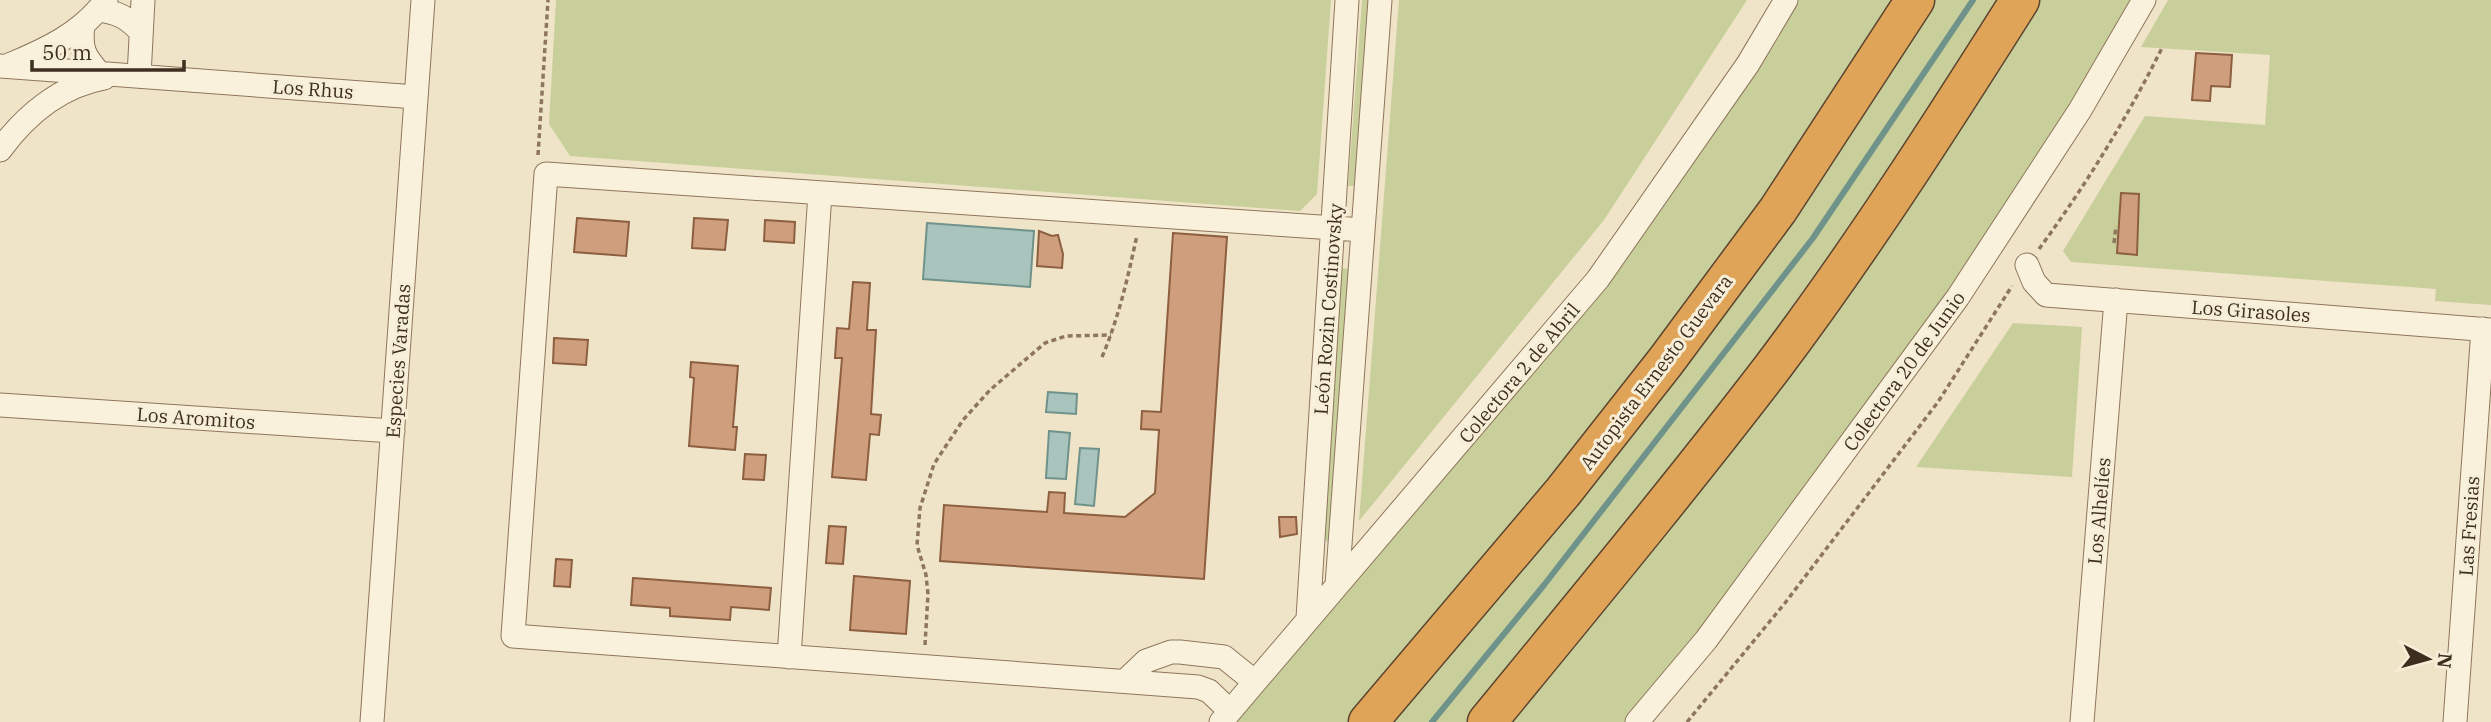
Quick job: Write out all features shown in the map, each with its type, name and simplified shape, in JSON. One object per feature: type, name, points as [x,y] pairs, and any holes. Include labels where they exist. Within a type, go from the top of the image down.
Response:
[{"type":"highway","name":"Autopista Ernesto Guevara","points":[[1368,722],[1563,492],[1666,361],[1777,210],[1915,0]]},
{"type":"highway","points":[[1487,722],[1647,528],[1773,366],[1912,171],[2020,0]]},
{"type":"street","points":[[120,75],[141,32],[143,0]]},
{"type":"street","name":"Especies Varadas","points":[[372,722],[423,0]]},
{"type":"street","name":"León Rozin Costinovsky","points":[[1308,618],[1347,0]]},
{"type":"street","name":"León Rozin Costinovsky","points":[[1337,585],[1380,0]]},
{"type":"street","name":"Colectora 2 de Abril","points":[[1226,716],[1598,279],[1748,64],[1786,0]]},
{"type":"street","name":"Colectora 20 de Junio","points":[[1637,722],[1706,640],[1958,298],[2080,110],[2144,0]]},
{"type":"street","points":[[3,66],[47,50],[95,12],[115,12],[130,20],[141,32]]},
{"type":"street","points":[[95,12],[81,43],[87,60],[120,75]]},
{"type":"street","points":[[3,66],[24,74],[35,90],[36,110]]},
{"type":"street","name":"Los Rhus","points":[[3,66],[416,97]]},
{"type":"street","points":[[0,150],[8,128],[63,93],[92,80],[120,75]]},
{"type":"street","points":[[1226,716],[1204,688],[1126,680],[513,636],[546,174],[1363,230]]},
{"type":"street","points":[[789,657],[820,193]]},
{"type":"street","name":"Los Girasoles","points":[[2027,265],[2034,282],[2046,295],[2487,330]]},
{"type":"street","name":"Los Alhelíes","points":[[2082,722],[2116,300]]},
{"type":"street","name":"Las Fresias","points":[[2455,722],[2487,330]]},
{"type":"street","name":"Los Aromitos","points":[[0,405],[393,430]]},
{"type":"street","points":[[1126,680],[1146,661],[1171,652],[1224,657],[1255,682]]},
{"type":"path","points":[[546,174],[538,156],[548,0]]},
{"type":"path","points":[[1687,722],[1785,603],[1930,413],[2007,292],[2071,206],[2132,109],[2162,48]]},
{"type":"path","points":[[1102,357],[1126,288],[1141,215]]},
{"type":"path","points":[[2115,243],[2116,226]]},
{"type":"path","points":[[923,666],[928,594],[926,575],[917,545],[920,508],[934,464],[963,420],[990,390],[1045,343],[1066,336],[1111,335]]},
{"type":"green space","points":[[556,0],[1331,0],[1317,194],[1300,211],[570,156],[549,124]]},
{"type":"green space","points":[[1362,0],[1370,0],[1357,186],[1348,186]]},
{"type":"green space","points":[[1399,0],[1747,0],[1604,220],[1359,521]]},
{"type":"green space","points":[[1786,0],[2144,0],[2080,110],[1637,722],[1221,722],[1598,279]]},
{"type":"green space","points":[[2168,0],[2491,0],[2491,305],[2435,301],[2436,289],[2071,262],[2063,251],[2145,116],[2265,125],[2270,55],[2141,47]]},
{"type":"green space","points":[[1341,268],[1350,269],[1333,542],[1324,541]]},
{"type":"green space","points":[[2013,323],[2082,327],[2072,477],[1916,467]]},
{"type":"water","points":[[927,223],[1034,231],[1030,287],[923,279]]},
{"type":"water","points":[[1048,392],[1077,394],[1076,414],[1046,412]]},
{"type":"water","points":[[1049,431],[1070,433],[1066,479],[1046,478]]},
{"type":"water","points":[[1080,448],[1099,449],[1094,506],[1075,504]]},
{"type":"building","points":[[2196,53],[2232,55],[2230,87],[2211,86],[2210,101],[2192,100]]},
{"type":"building","points":[[2121,193],[2139,194],[2137,255],[2117,253]]},
{"type":"building","points":[[577,218],[629,222],[626,256],[574,252]]},
{"type":"building","points":[[694,218],[728,220],[725,250],[692,248]]},
{"type":"building","points":[[765,220],[795,222],[794,243],[764,241]]},
{"type":"building","points":[[1039,231],[1052,236],[1058,235],[1063,254],[1062,268],[1037,266]]},
{"type":"building","points":[[1173,233],[1227,237],[1204,579],[940,561],[944,505],[1047,512],[1049,492],[1065,493],[1064,513],[1125,517],[1155,493],[1159,430],[1141,429],[1142,411],[1161,412]]},
{"type":"building","points":[[853,282],[870,283],[867,330],[876,330],[871,414],[881,415],[879,435],[870,434],[866,480],[832,477],[842,358],[835,358],[837,328],[849,329]]},
{"type":"building","points":[[554,338],[588,340],[586,365],[553,363]]},
{"type":"building","points":[[691,362],[738,366],[733,427],[737,427],[735,450],[689,446],[694,378],[690,377]]},
{"type":"building","points":[[745,454],[766,455],[764,480],[743,479]]},
{"type":"building","points":[[1279,517],[1296,517],[1297,534],[1280,537]]},
{"type":"building","points":[[829,526],[846,527],[843,564],[826,563]]},
{"type":"building","points":[[556,559],[572,560],[570,587],[554,586]]},
{"type":"building","points":[[854,576],[910,581],[906,634],[850,630]]},
{"type":"building","points":[[633,578],[771,588],[769,610],[731,607],[730,620],[670,616],[670,608],[631,605]]},
{"type":"waterway","points":[[1432,722],[1544,585],[1813,238],[1973,0]]}]
